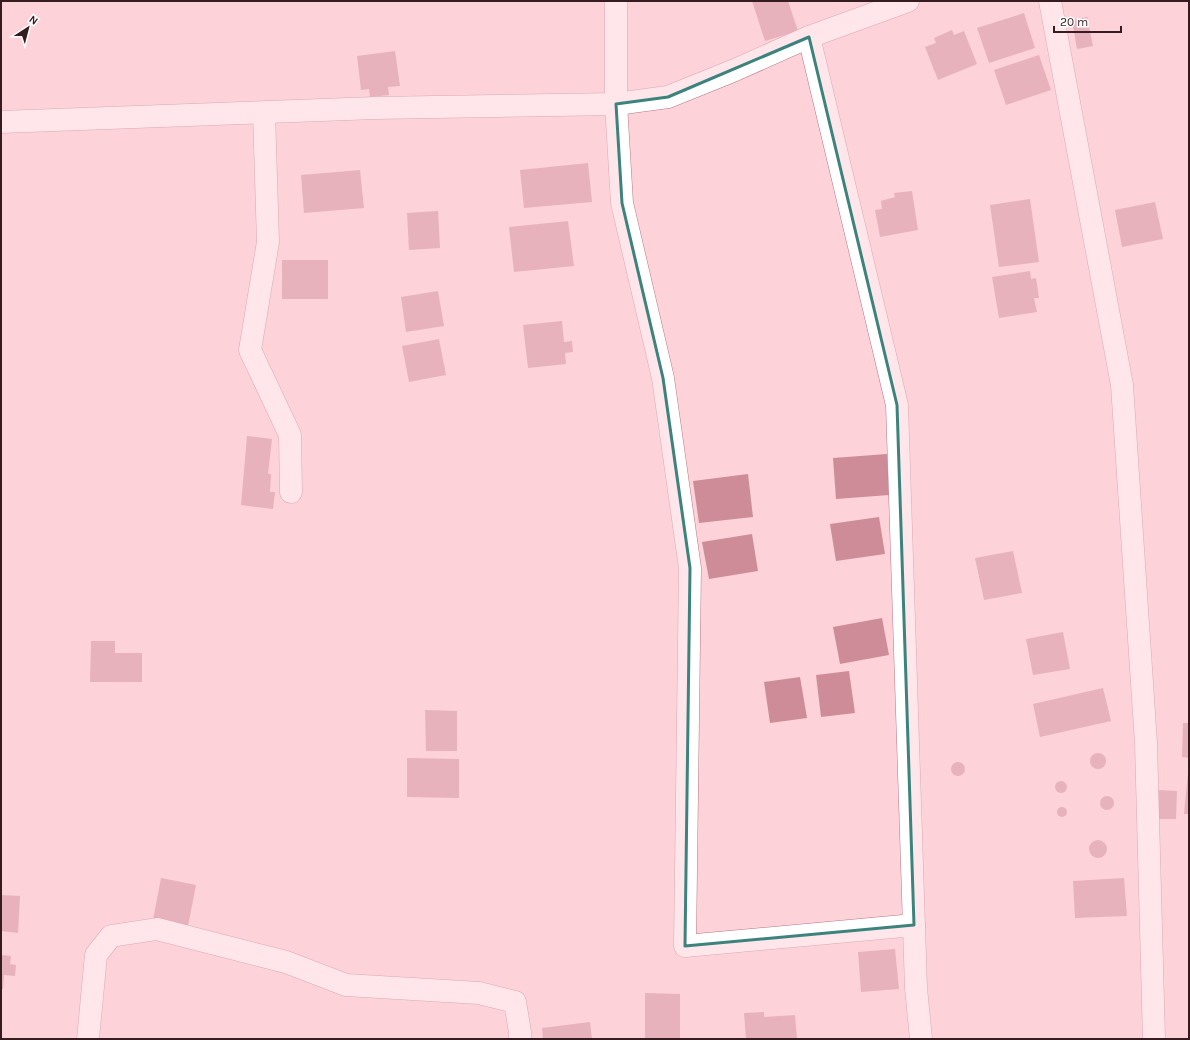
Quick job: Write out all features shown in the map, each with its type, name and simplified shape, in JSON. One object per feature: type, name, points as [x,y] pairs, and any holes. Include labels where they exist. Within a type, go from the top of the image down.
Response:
[{"type":"street","points":[[616,1],[616,104],[622,203],[663,378],[690,568],[685,946],[914,925]]},
{"type":"street","points":[[1,122],[383,108],[616,104],[668,97],[735,70],[809,37],[908,1]]},
{"type":"street","points":[[1050,1],[1122,385],[1146,743],[1154,1039]]},
{"type":"street","points":[[809,37],[897,405],[916,988],[921,1039]]},
{"type":"street","points":[[264,113],[268,242],[250,350],[290,435],[290,492]]},
{"type":"street","points":[[88,1039],[96,955],[111,936],[157,929],[286,962],[346,985],[479,993],[515,1002],[520,1039]]},
{"type":"highlighted area","points":[[809,37],[897,405],[914,925],[685,946],[690,568],[663,378],[622,203],[616,104],[668,97]]},
{"type":"building","points":[[752,1],[788,1],[798,31],[765,41]]},
{"type":"building","points":[[1024,13],[1035,48],[989,63],[977,28]]},
{"type":"building","points":[[1087,17],[1093,46],[1077,49],[1072,20]]},
{"type":"building","points":[[952,30],[954,35],[964,31],[977,64],[938,80],[925,47],[936,43],[934,38]]},
{"type":"building","points":[[395,51],[400,86],[388,87],[389,95],[370,97],[369,89],[361,90],[357,56]]},
{"type":"building","points":[[1039,55],[1051,90],[1006,105],[994,70]]},
{"type":"building","points":[[588,163],[592,202],[524,208],[520,170]]},
{"type":"building","points":[[360,170],[364,208],[304,213],[301,175]]},
{"type":"building","points":[[912,191],[918,230],[880,237],[875,210],[882,209],[881,201],[895,197],[894,193]]},
{"type":"building","points":[[1030,199],[1039,262],[999,267],[990,205]]},
{"type":"building","points":[[1155,202],[1163,239],[1122,247],[1115,210]]},
{"type":"building","points":[[438,211],[440,248],[409,250],[407,213]]},
{"type":"building","points":[[568,221],[574,266],[514,272],[509,227]]},
{"type":"building","points":[[282,260],[328,260],[328,299],[282,299]]},
{"type":"building","points":[[1030,271],[1031,279],[1036,278],[1039,298],[1034,298],[1037,312],[999,318],[992,277]]},
{"type":"building","points":[[438,291],[444,326],[406,332],[401,297]]},
{"type":"building","points":[[562,321],[564,342],[572,341],[573,352],[565,353],[566,364],[528,368],[523,325]]},
{"type":"building","points":[[439,339],[446,375],[409,382],[402,346]]},
{"type":"building","points":[[247,436],[272,439],[268,474],[271,474],[270,492],[275,492],[273,509],[241,505]]},
{"type":"building","points":[[887,454],[889,495],[836,499],[833,458]]},
{"type":"building","points":[[748,474],[753,517],[699,523],[693,481]]},
{"type":"building","points":[[879,517],[885,554],[836,561],[830,524]]},
{"type":"building","points":[[752,534],[758,571],[709,579],[702,542]]},
{"type":"building","points":[[1013,551],[1022,593],[984,600],[975,558]]},
{"type":"building","points":[[882,618],[889,655],[840,664],[833,627]]},
{"type":"building","points":[[1063,632],[1070,669],[1033,675],[1026,639]]},
{"type":"building","points":[[91,641],[115,641],[115,653],[142,653],[142,682],[90,682]]},
{"type":"building","points":[[849,671],[855,713],[821,717],[816,675]]},
{"type":"building","points":[[800,677],[807,718],[770,723],[764,682]]},
{"type":"building","points":[[1103,688],[1111,721],[1040,737],[1033,704]]},
{"type":"building","points":[[425,710],[457,711],[457,751],[426,751]]},
{"type":"building","points":[[1183,723],[1189,723],[1189,758],[1182,757]]},
{"type":"building","points":[[1098,753],[1104,755],[1106,761],[1104,767],[1098,769],[1092,767],[1090,761],[1092,755]]},
{"type":"building","points":[[407,758],[459,759],[459,798],[407,797]]},
{"type":"building","points":[[955,762],[961,762],[965,766],[965,772],[961,776],[955,776],[951,772],[951,766]]},
{"type":"building","points":[[1188,773],[1189,814],[1184,814]]},
{"type":"building","points":[[1059,781],[1063,781],[1067,787],[1063,793],[1059,793],[1055,789],[1055,785]]},
{"type":"building","points":[[1158,790],[1177,791],[1176,819],[1157,819]]},
{"type":"building","points":[[1104,796],[1110,796],[1114,800],[1114,806],[1110,810],[1104,810],[1100,806],[1100,800]]},
{"type":"building","points":[[1060,807],[1064,807],[1066,808],[1066,816],[1060,817],[1057,814],[1057,810]]},
{"type":"building","points":[[1098,840],[1104,843],[1107,849],[1104,855],[1098,858],[1092,855],[1089,849],[1092,843]]},
{"type":"building","points":[[161,878],[196,885],[188,926],[153,920]]},
{"type":"building","points":[[1124,878],[1127,916],[1075,918],[1073,881]]},
{"type":"building","points":[[1,895],[20,896],[18,933],[1,931]]},
{"type":"building","points":[[895,949],[899,989],[861,992],[858,952]]},
{"type":"building","points":[[1,955],[11,956],[10,964],[16,965],[15,976],[4,975],[3,989],[1,989]]},
{"type":"building","points":[[645,993],[680,994],[680,1039],[645,1039]]},
{"type":"building","points":[[764,1012],[764,1017],[795,1015],[797,1039],[746,1039],[744,1013]]},
{"type":"building","points":[[590,1022],[592,1039],[543,1039],[542,1028]]}]
